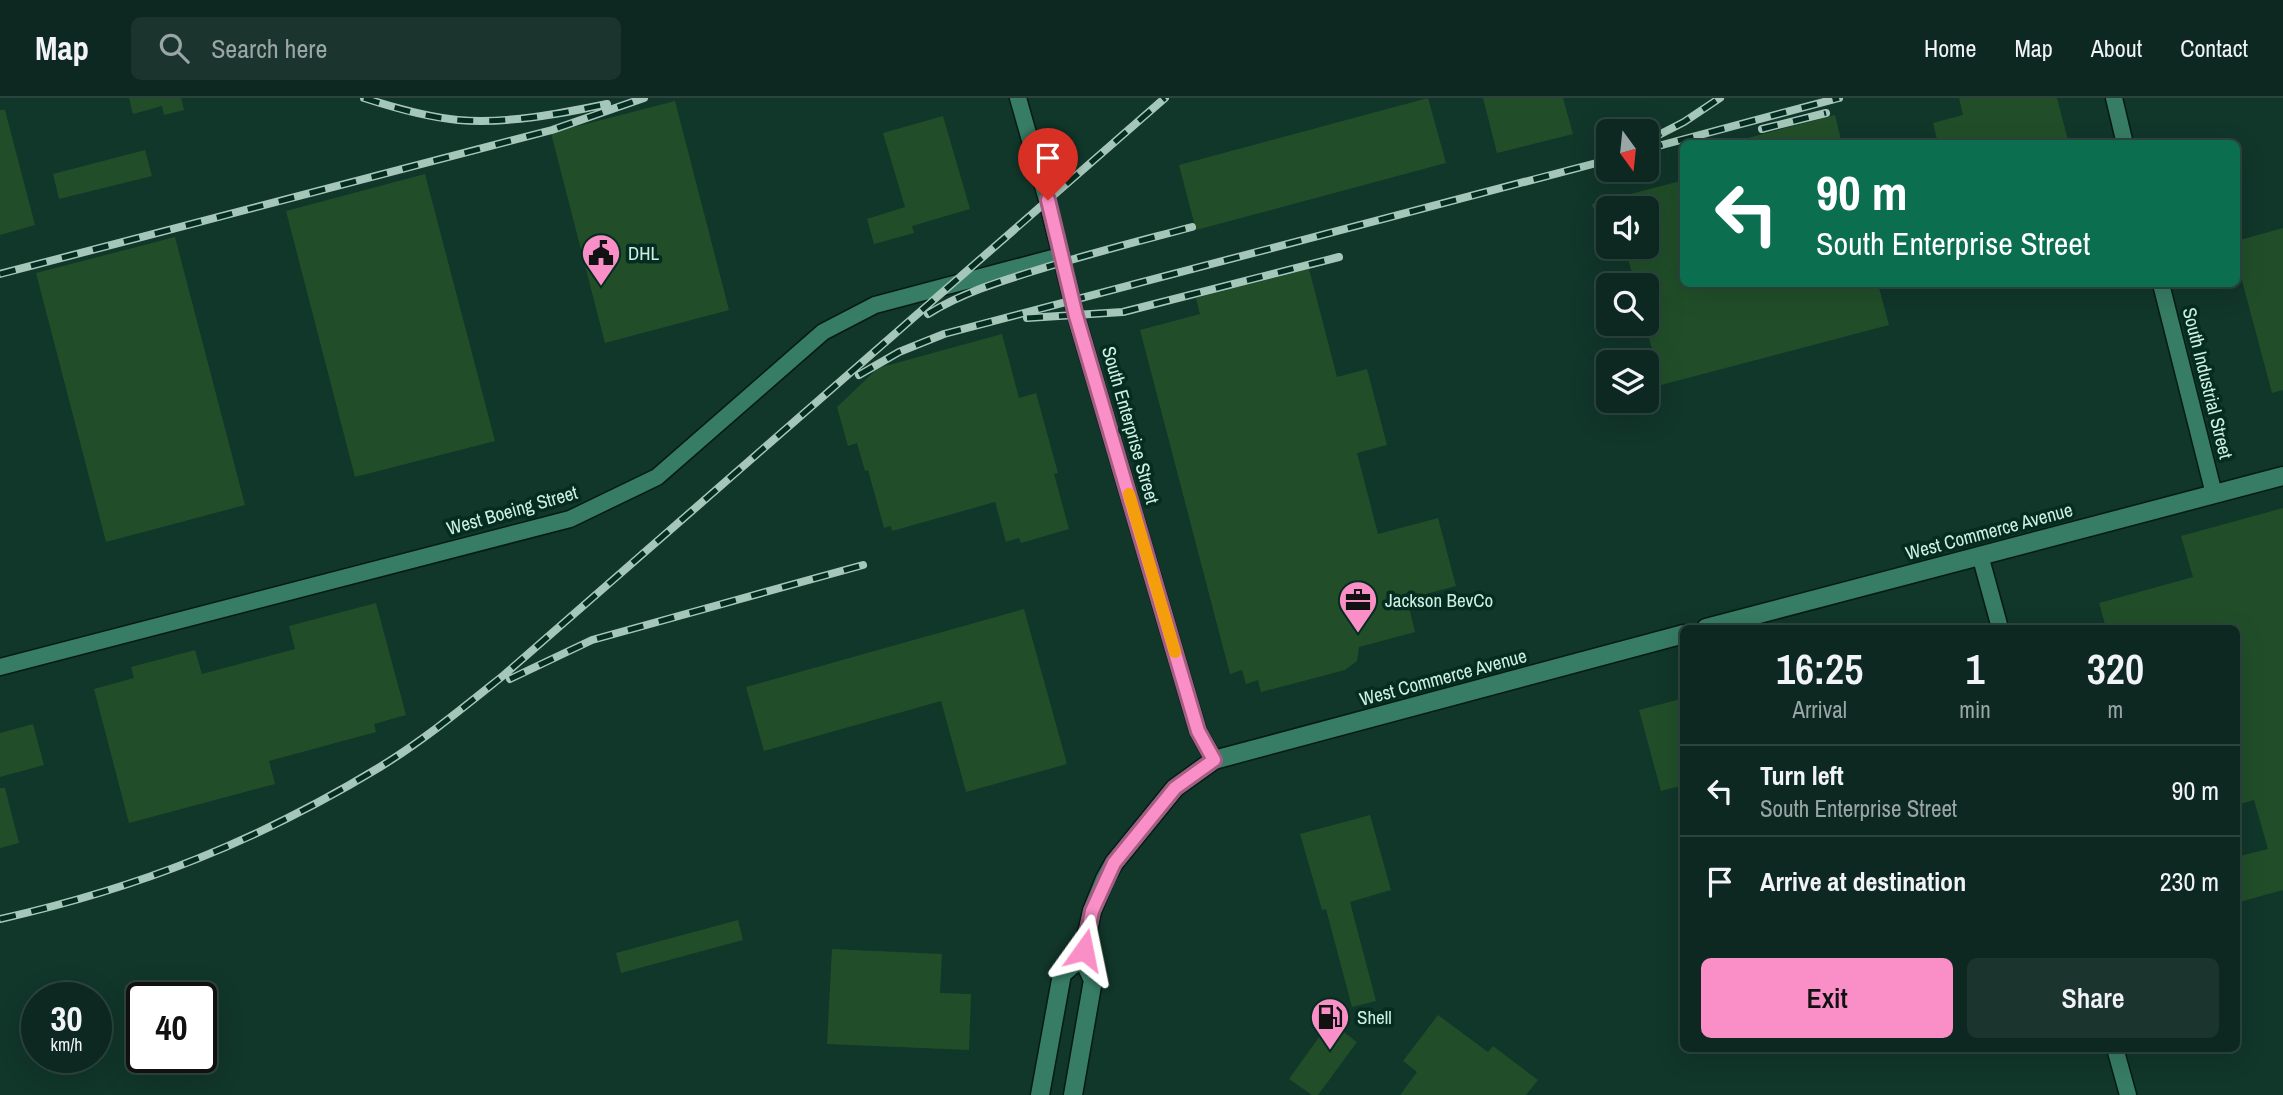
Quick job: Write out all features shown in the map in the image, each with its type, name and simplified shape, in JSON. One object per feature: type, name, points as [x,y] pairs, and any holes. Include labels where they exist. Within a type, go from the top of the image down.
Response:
[{"type":"street","name":"South Enterprise Street","points":[[1018,98],[1048,200],[1060,256],[1198,731],[1214,760]]},
{"type":"street","points":[[2114,98],[2124,140]]},
{"type":"street","name":"West Boeing Street","points":[[0,667],[570,519],[657,477],[823,332],[875,305],[1060,256]]},
{"type":"street","name":"South Industrial Street","points":[[2162,287],[2214,494]]},
{"type":"street","name":"West Commerce Avenue","points":[[1717,625],[2283,476]]},
{"type":"street","points":[[1980,555],[1999,625]]},
{"type":"street","name":"West Commerce Avenue","points":[[1214,760],[1680,635]]},
{"type":"street","points":[[1040,1095],[1062,974],[1082,957],[1092,911],[1114,863],[1175,788],[1214,760]]},
{"type":"street","points":[[1073,1095],[1093,980],[1082,957]]},
{"type":"street","points":[[2116,1052],[2128,1095]]},
{"type":"building","points":[[129,98],[181,98],[184,110],[164,115],[162,106],[133,114]]},
{"type":"building","points":[[1428,98],[1446,163],[1196,230],[1179,165]]},
{"type":"building","points":[[1483,98],[1563,98],[1573,134],[1497,153]]},
{"type":"building","points":[[1959,98],[2057,98],[2068,140],[1937,140],[1933,123],[1963,115]]},
{"type":"building","points":[[675,101],[729,310],[605,343],[551,133]]},
{"type":"building","points":[[0,110],[5,110],[35,225],[0,235]]},
{"type":"building","points":[[1835,115],[1841,140],[1744,140]]},
{"type":"building","points":[[943,116],[970,209],[912,226],[914,233],[874,244],[867,219],[905,207],[883,133]]},
{"type":"building","points":[[145,150],[152,176],[59,199],[53,174]]},
{"type":"building","points":[[425,174],[495,441],[355,477],[286,211]]},
{"type":"building","points":[[1680,181],[1680,287],[1879,287],[1889,325],[1661,385],[1659,350],[1652,350],[1649,336],[1659,336],[1659,273],[1632,273],[1628,259],[1659,259],[1659,196],[1623,196]]},
{"type":"building","points":[[2283,228],[2283,390],[2272,393],[2240,273],[2240,240]]},
{"type":"building","points":[[175,237],[245,505],[106,542],[36,273]]},
{"type":"building","points":[[1309,269],[1337,377],[1367,369],[1387,445],[1357,453],[1378,534],[1438,518],[1456,586],[1407,599],[1415,632],[1359,647],[1357,661],[1345,670],[1261,692],[1258,680],[1246,684],[1242,670],[1230,674],[1140,330],[1200,314],[1196,298]]},
{"type":"building","points":[[1002,334],[1019,398],[1036,393],[1058,473],[1054,474],[1069,529],[1021,543],[1019,538],[1006,542],[995,502],[892,531],[891,526],[884,528],[868,470],[865,471],[857,443],[848,446],[837,407],[878,368]]},
{"type":"building","points":[[2283,508],[2283,890],[2240,902],[2240,856],[2268,849],[2254,800],[2240,804],[2240,625],[2105,625],[2099,603],[2193,577],[2181,536]]},
{"type":"building","points":[[376,603],[406,715],[374,724],[376,732],[269,761],[275,784],[129,823],[94,689],[134,678],[131,667],[195,650],[202,674],[295,649],[289,626]]},
{"type":"building","points":[[1024,609],[1067,764],[966,792],[941,701],[764,751],[746,687]]},
{"type":"building","points":[[1680,699],[1680,786],[1661,791],[1639,710]]},
{"type":"building","points":[[33,724],[44,765],[0,777],[0,733]]},
{"type":"building","points":[[0,788],[5,788],[19,843],[0,848]]},
{"type":"building","points":[[1370,815],[1391,890],[1350,902],[1376,1001],[1352,1007],[1326,909],[1322,910],[1300,834]]},
{"type":"building","points":[[738,920],[743,940],[621,973],[616,953]]},
{"type":"building","points":[[832,949],[942,954],[940,993],[971,994],[969,1050],[827,1044]]},
{"type":"building","points":[[1438,1015],[1488,1052],[1493,1046],[1538,1080],[1526,1095],[1400,1095],[1417,1072],[1403,1061]]},
{"type":"building","name":"Shell","points":[[1330,1022],[1357,1042],[1318,1095],[1312,1095],[1289,1079]]},
{"type":"railway","points":[[364,98],[446,119],[477,121],[533,117],[607,104]]},
{"type":"railway","points":[[0,274],[552,130],[644,98]]},
{"type":"railway","points":[[0,919],[101,893],[196,859],[289,818],[412,746],[504,675],[1165,98]]},
{"type":"railway","points":[[1659,135],[1720,98]]},
{"type":"railway","points":[[1681,140],[1839,98]]},
{"type":"railway","points":[[1762,129],[1826,113]]},
{"type":"railway","points":[[1659,146],[1680,140]]},
{"type":"railway","points":[[859,375],[899,352],[944,334],[1596,163]]},
{"type":"railway","points":[[928,314],[967,294],[1008,279],[1192,227]]},
{"type":"railway","points":[[1027,318],[1123,312],[1339,257]]},
{"type":"railway","points":[[510,679],[592,640],[863,565]]},
{"type":"slow traffic","points":[[1129,494],[1175,652]]},
{"type":"place","name":"DHL","points":[[601,287]]},
{"type":"place","name":"Jackson BevCo","points":[[1358,634]]},
{"type":"place","name":"Shell","points":[[1330,1051]]},
{"type":"route","points":[[1048,200],[1076,316],[1198,731],[1214,760],[1175,788],[1114,863],[1092,911],[1084,950]]}]
